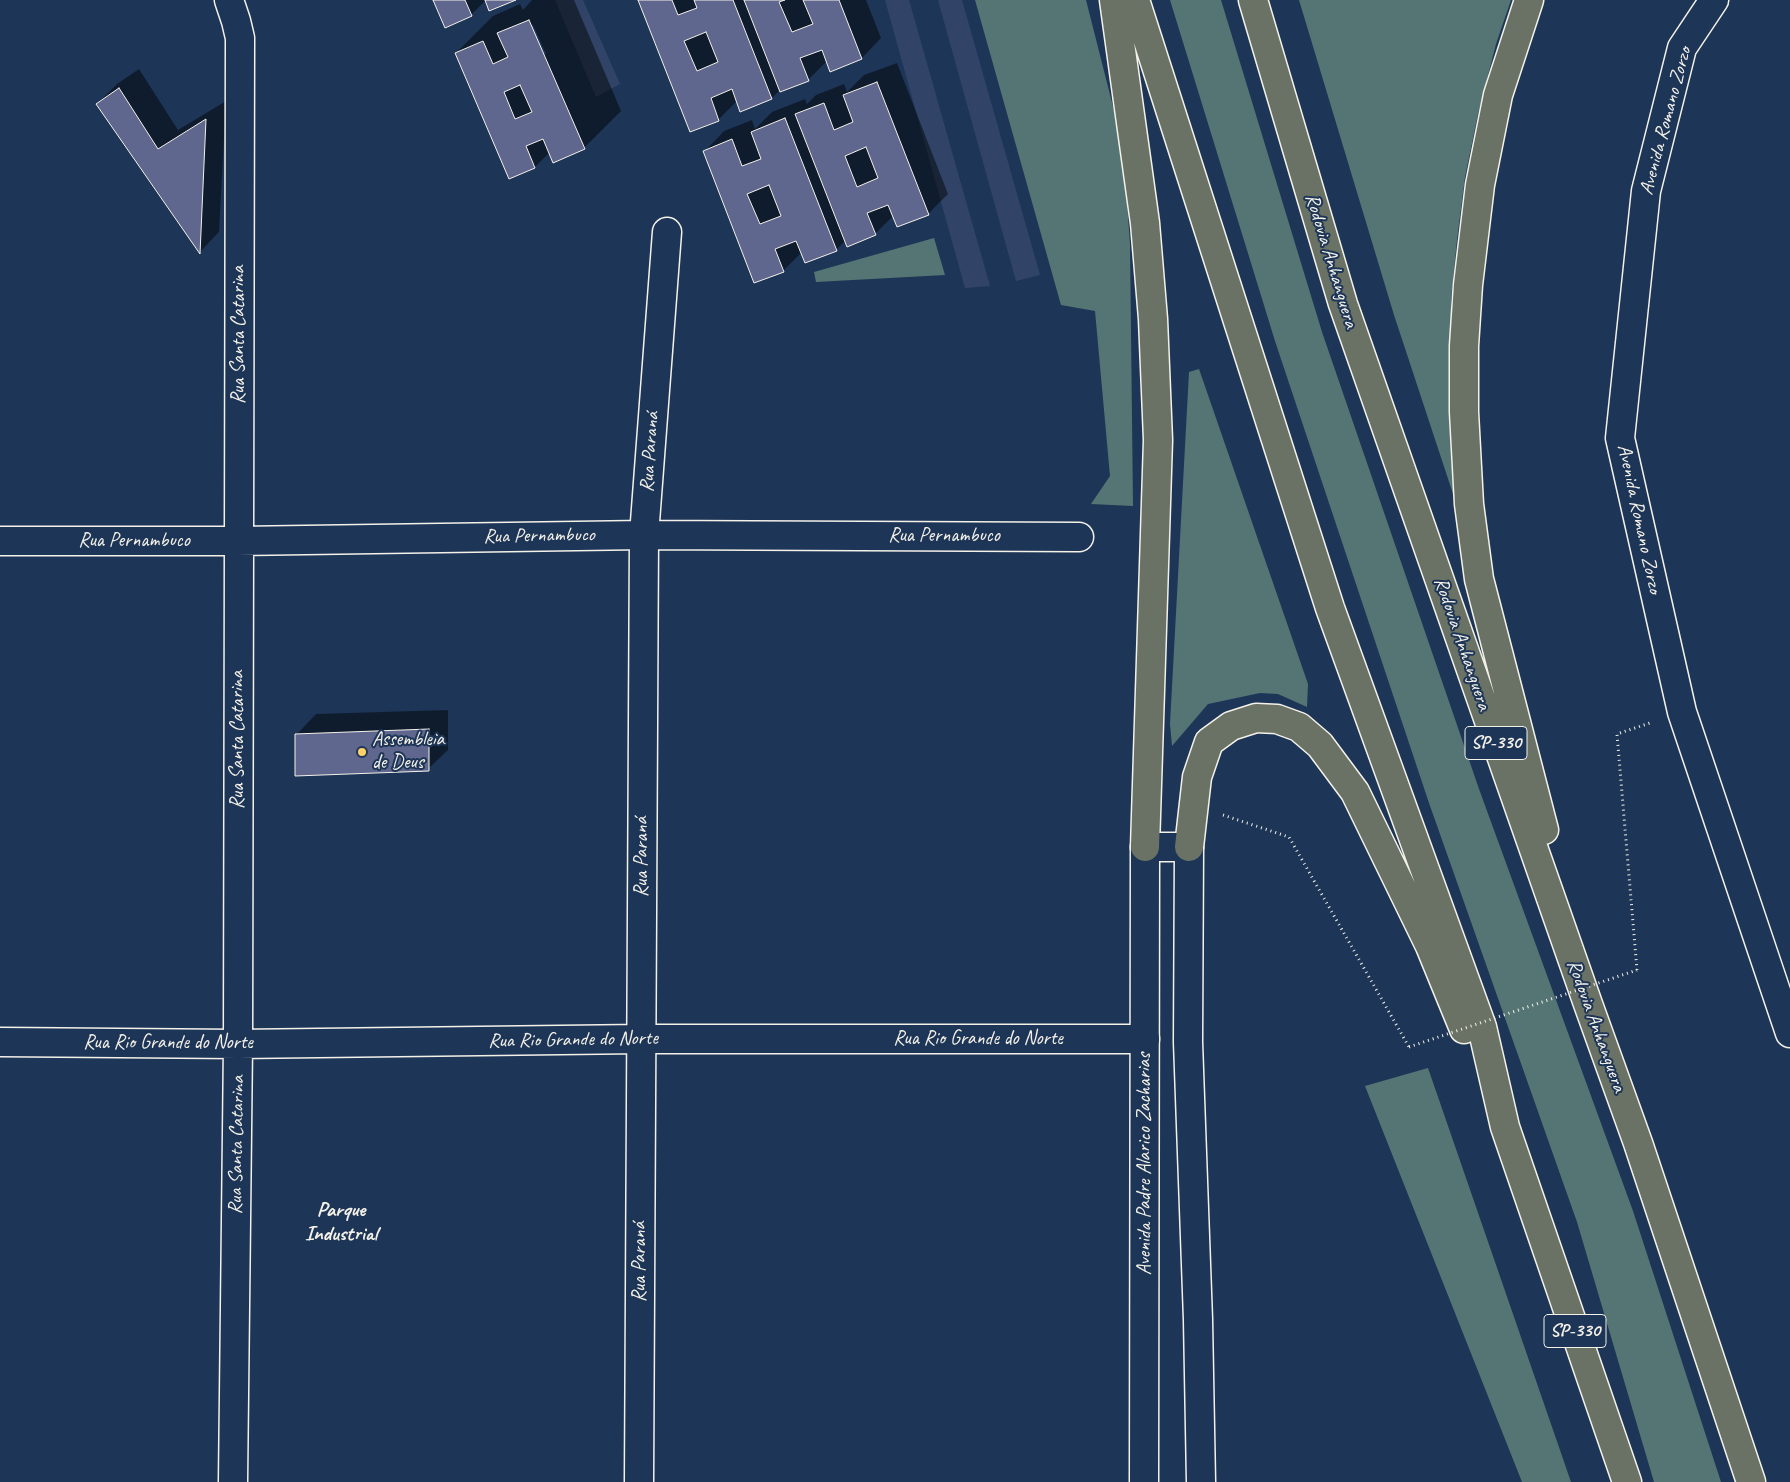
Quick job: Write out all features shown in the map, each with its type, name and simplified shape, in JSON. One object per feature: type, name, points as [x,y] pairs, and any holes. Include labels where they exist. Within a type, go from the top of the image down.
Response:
[{"type":"highway","points":[[1114,0],[1145,223],[1153,319],[1158,440],[1145,846]]},
{"type":"highway","name":"SP-330","points":[[1135,0],[1330,608],[1482,1027],[1505,1127],[1626,1482]]},
{"type":"highway","name":"Rodovia Anhanguera","points":[[1253,0],[1343,304],[1588,1004],[1642,1152],[1751,1482]]},
{"type":"highway","points":[[1529,0],[1498,95],[1480,185],[1468,286],[1464,346],[1464,412],[1469,504],[1479,579],[1588,1004]]},
{"type":"highway","points":[[1189,847],[1197,777],[1209,742],[1231,726],[1256,718],[1278,719],[1299,727],[1320,745],[1355,792],[1421,929],[1505,1127]]},
{"type":"street","name":"Rua Santa Catarina","points":[[229,0],[240,38],[238,1044],[233,1482]]},
{"type":"street","name":"Avenida Romano Zorzo","points":[[1714,0],[1682,48],[1646,191],[1620,438],[1682,712],[1790,1033]]},
{"type":"street","name":"Rua Paraná","points":[[639,1482],[644,534],[667,232]]},
{"type":"street","name":"Rua Pernambuco","points":[[0,541],[238,541],[644,534],[1079,537]]},
{"type":"street","points":[[1145,846],[1189,847],[1188,1042],[1198,1310],[1201,1482]]},
{"type":"street","name":"Avenida Padre Alarico Zacharias","points":[[1144,1482],[1145,846]]},
{"type":"street","name":"Rua Rio Grande do Norte","points":[[0,1042],[238,1044],[641,1039],[1145,1039],[1188,1042]]},
{"type":"path","points":[[1194,805],[1289,837],[1409,1047],[1637,970],[1617,734],[1682,712]]},
{"type":"shaded area","points":[[555,0],[583,0],[620,84],[596,97]]},
{"type":"shaded area","points":[[885,0],[909,0],[990,286],[965,288]]},
{"type":"shaded area","points":[[938,0],[962,0],[1040,275],[1016,281]]},
{"type":"green space","points":[[975,0],[1086,0],[1123,146],[1130,244],[1133,506],[1091,504],[1110,476],[1095,311],[1061,305]]},
{"type":"green space","points":[[1170,0],[1221,0],[1322,332],[1479,789],[1633,1211],[1721,1482],[1654,1482],[1577,1222],[1429,803],[1275,341]]},
{"type":"green space","points":[[1299,0],[1511,0],[1496,44],[1478,114],[1465,177],[1457,240],[1451,300],[1458,509],[1394,315]]},
{"type":"green space","points":[[934,238],[945,275],[816,282],[814,272]]},
{"type":"green space","points":[[1199,369],[1308,684],[1307,707],[1278,694],[1260,693],[1208,704],[1172,746],[1170,724],[1189,372]]},
{"type":"green space","points":[[1428,1068],[1571,1482],[1522,1482],[1365,1086]]},
{"type":"building","points":[[433,0],[465,0],[472,16],[445,28]]},
{"type":"building","points":[[485,0],[516,0],[489,11]]},
{"type":"building","points":[[638,0],[672,0],[678,15],[697,8],[694,0],[733,0],[772,99],[740,112],[732,89],[711,98],[719,121],[690,132]],"holes":[[[706,32],[718,62],[697,71],[684,41]]]},
{"type":"building","points":[[744,0],[785,0],[779,2],[792,32],[813,24],[803,0],[839,0],[862,59],[830,72],[822,50],[800,58],[809,81],[780,92]]},
{"type":"building","points":[[529,20],[585,149],[553,163],[543,139],[526,146],[535,168],[509,179],[455,53],[483,41],[493,64],[508,57],[497,33]],"holes":[[[520,85],[532,112],[515,119],[504,92]]]},
{"type":"building","points":[[877,82],[929,215],[897,227],[888,205],[867,213],[876,235],[847,247],[795,114],[824,103],[834,130],[853,122],[843,95]],"holes":[[[866,147],[878,178],[857,187],[845,156]]]},
{"type":"building","points":[[119,88],[158,149],[206,119],[200,254],[96,104]]},
{"type":"building","points":[[785,118],[837,251],[805,263],[796,241],[775,249],[784,272],[754,283],[703,151],[732,139],[742,166],[761,159],[751,132]],"holes":[[[769,185],[781,216],[760,224],[747,194]]]},
{"type":"building","name":"Assembleia de Deus","points":[[429,729],[429,771],[295,776],[295,734]]},
{"type":"place","name":"Assembleia de Deus","points":[[362,752]]},
{"type":"district","name":"Parque Industrial","points":[[341,1222]]}]
